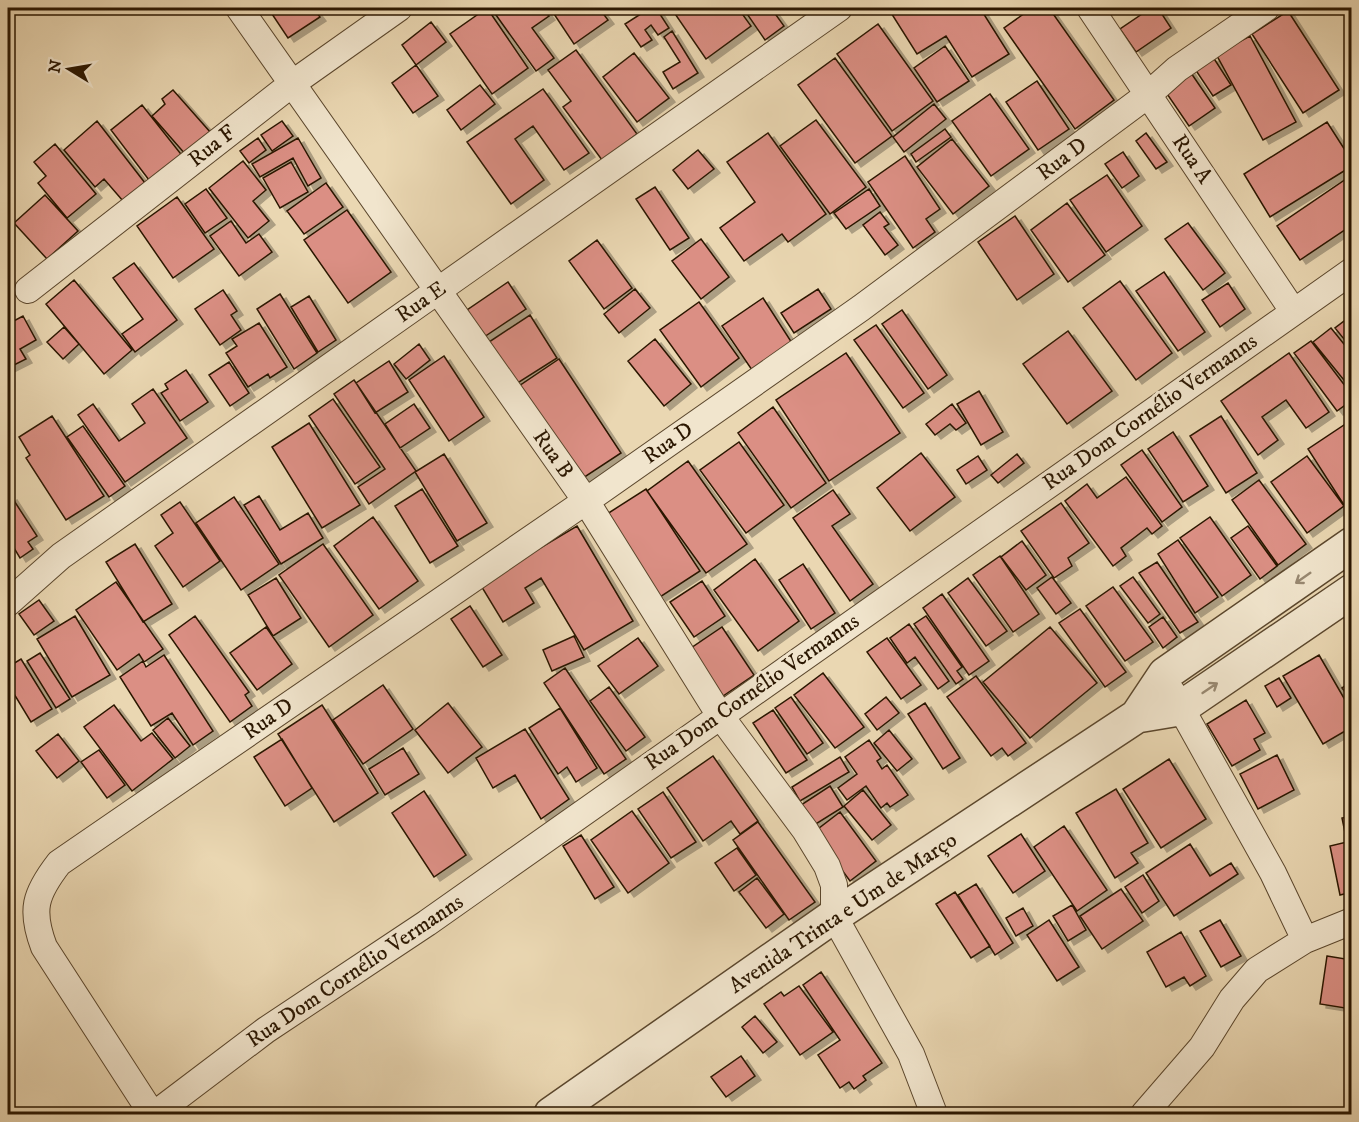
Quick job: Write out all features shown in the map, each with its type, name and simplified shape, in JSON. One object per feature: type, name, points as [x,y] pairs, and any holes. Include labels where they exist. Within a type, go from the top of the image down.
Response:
[{"type":"street","name":"Rua B","points":[[239,8],[586,501],[719,714],[805,830],[827,866],[834,885],[834,916]]},
{"type":"street","name":"Rua F","points":[[28,290],[293,83],[399,8]]},
{"type":"street","name":"Rua E","points":[[8,603],[31,580],[61,556],[839,8]]},
{"type":"street","name":"Rua A","points":[[1090,8],[1293,311]]},
{"type":"street","name":"Rua D","points":[[154,1114],[44,947],[35,925],[42,885],[59,863],[586,501],[861,308],[1149,94],[1177,69],[1266,8]]},
{"type":"street","name":"Rua Dom Cornélio Vermanns","points":[[154,1114],[266,1030],[427,922],[719,714],[1352,271]]},
{"type":"street","name":"Avenida Trinta e Um de Março","points":[[551,1114],[834,916],[1137,716],[1165,674],[1352,544]]},
{"type":"street","name":"Avenida Trinta e Um de Março","points":[[1137,716],[1179,709],[1352,591]]},
{"type":"street","points":[[1165,674],[1179,709],[1273,873],[1305,940]]},
{"type":"street","points":[[834,916],[911,1054],[934,1114]]},
{"type":"street","points":[[1144,1114],[1202,1047],[1232,999],[1257,970],[1305,940],[1352,921]]},
{"type":"building","points":[[268,8],[313,8],[320,17],[288,38]]},
{"type":"building","points":[[487,8],[528,68],[492,94],[450,34]]},
{"type":"building","points":[[491,8],[543,8],[549,16],[532,28],[554,58],[536,71]]},
{"type":"building","points":[[557,8],[599,8],[608,20],[574,44],[552,11]]},
{"type":"building","points":[[650,8],[656,8],[669,28],[658,35],[651,25],[645,30],[652,40],[641,47],[625,24]]},
{"type":"building","points":[[671,8],[738,8],[751,26],[706,59]]},
{"type":"building","points":[[743,8],[771,8],[784,26],[765,40]]},
{"type":"building","points":[[888,8],[980,8],[1009,54],[972,77],[946,36],[917,54]]},
{"type":"building","points":[[1032,8],[1049,8],[1114,100],[1075,129],[1004,28]]},
{"type":"building","points":[[1151,8],[1158,8],[1171,28],[1136,52],[1120,29]]},
{"type":"building","points":[[1288,11],[1339,90],[1303,113],[1252,34]]},
{"type":"building","points":[[431,22],[446,42],[416,65],[402,45]]},
{"type":"building","points":[[878,24],[933,101],[892,131],[837,54]]},
{"type":"building","points":[[672,31],[698,73],[673,89],[663,72],[680,62],[664,37]]},
{"type":"building","points":[[1250,36],[1296,122],[1263,140],[1216,54]]},
{"type":"building","points":[[945,46],[969,81],[937,102],[914,68]]},
{"type":"building","points":[[576,50],[637,134],[602,160],[563,107],[571,101],[548,70]]},
{"type":"building","points":[[634,53],[669,98],[637,122],[603,77]]},
{"type":"building","points":[[1213,57],[1231,85],[1213,96],[1195,69]]},
{"type":"building","points":[[835,58],[892,136],[855,163],[798,85]]},
{"type":"building","points":[[416,65],[438,96],[413,113],[392,83]]},
{"type":"building","points":[[1189,70],[1215,108],[1189,126],[1163,88]]},
{"type":"building","points":[[1037,81],[1069,129],[1038,150],[1006,102]]},
{"type":"building","points":[[480,85],[495,104],[461,130],[447,110]]},
{"type":"building","points":[[543,89],[589,153],[564,170],[533,126],[515,139],[544,180],[511,204],[467,142]]},
{"type":"building","points":[[173,90],[211,133],[186,155],[152,116],[165,104],[162,99]]},
{"type":"building","points":[[990,94],[1029,149],[991,176],[952,121]]},
{"type":"building","points":[[934,104],[946,119],[904,152],[893,137]]},
{"type":"building","points":[[142,105],[184,158],[149,180],[111,130]]},
{"type":"building","points":[[816,120],[866,187],[830,214],[780,146]]},
{"type":"building","points":[[97,121],[145,183],[123,201],[104,179],[95,187],[64,150]]},
{"type":"building","points":[[282,121],[293,136],[272,151],[261,135]]},
{"type":"building","points":[[1327,122],[1352,161],[1352,166],[1270,217],[1244,174]]},
{"type":"building","points":[[945,129],[951,137],[916,162],[911,154]]},
{"type":"building","points":[[768,133],[826,214],[788,242],[782,234],[744,261],[720,228],[755,202],[727,162]]},
{"type":"building","points":[[1146,133],[1167,162],[1156,169],[1136,141]]},
{"type":"building","points":[[258,138],[266,150],[249,163],[240,151]]},
{"type":"building","points":[[298,138],[321,178],[308,186],[293,158],[260,177],[252,164]]},
{"type":"building","points":[[952,139],[989,186],[953,214],[917,167]]},
{"type":"building","points":[[55,144],[96,194],[67,218],[38,183],[46,176],[34,162]]},
{"type":"building","points":[[698,150],[714,169],[688,189],[673,170]]},
{"type":"building","points":[[1123,152],[1139,176],[1122,188],[1105,164]]},
{"type":"building","points":[[905,156],[940,209],[926,219],[935,232],[913,248],[868,182]]},
{"type":"building","points":[[243,161],[266,190],[253,201],[269,221],[248,238],[209,188]]},
{"type":"building","points":[[291,162],[308,192],[280,208],[263,178]]},
{"type":"building","points":[[1107,175],[1142,226],[1106,252],[1070,200]]},
{"type":"building","points":[[1352,175],[1352,225],[1300,260],[1277,226]]},
{"type":"building","points":[[326,183],[343,207],[304,234],[287,211]]},
{"type":"building","points":[[655,187],[689,238],[670,250],[636,199]]},
{"type":"building","points":[[206,189],[227,218],[205,233],[185,204]]},
{"type":"building","points":[[869,189],[880,206],[846,229],[834,213]]},
{"type":"building","points":[[45,195],[78,231],[47,259],[14,223]]},
{"type":"building","points":[[177,197],[214,249],[173,278],[137,226]]},
{"type":"building","points":[[1067,203],[1105,255],[1068,282],[1031,230]]},
{"type":"building","points":[[347,210],[391,272],[348,303],[304,240]]},
{"type":"building","points":[[880,212],[889,224],[884,227],[898,245],[885,255],[863,225]]},
{"type":"building","points":[[1015,216],[1054,274],[1017,300],[978,242]]},
{"type":"building","points":[[231,221],[246,243],[259,234],[272,252],[239,276],[210,236]]},
{"type":"building","points":[[1188,223],[1225,273],[1203,290],[1165,239]]},
{"type":"building","points":[[701,239],[729,277],[701,299],[672,261]]},
{"type":"building","points":[[597,240],[632,288],[604,309],[569,261]]},
{"type":"building","points":[[134,263],[177,320],[135,352],[122,334],[143,319],[113,278]]},
{"type":"building","points":[[1164,272],[1205,332],[1178,351],[1136,291]]},
{"type":"building","points":[[74,280],[132,350],[104,374],[46,304]]},
{"type":"building","points":[[1120,281],[1172,353],[1136,380],[1083,308]]},
{"type":"building","points":[[508,282],[526,309],[484,337],[467,310]]},
{"type":"building","points":[[1228,283],[1245,309],[1220,327],[1202,300]]},
{"type":"building","points":[[635,289],[650,308],[619,333],[604,314]]},
{"type":"building","points":[[818,289],[831,309],[794,333],[781,313]]},
{"type":"building","points":[[223,290],[237,311],[231,315],[241,330],[220,345],[195,309]]},
{"type":"building","points":[[280,294],[317,353],[294,369],[257,309]]},
{"type":"building","points":[[309,296],[336,340],[318,352],[291,307]]},
{"type":"building","points":[[763,298],[792,343],[752,370],[722,326]]},
{"type":"building","points":[[699,302],[739,358],[701,387],[660,330]]},
{"type":"building","points":[[902,310],[947,375],[928,389],[882,324]]},
{"type":"building","points":[[530,315],[557,358],[516,384],[489,342]]},
{"type":"building","points":[[1352,315],[1352,349],[1335,328]]},
{"type":"building","points":[[23,316],[36,340],[20,349],[26,359],[8,368],[8,324]]},
{"type":"building","points":[[259,323],[287,367],[270,378],[268,374],[248,387],[226,353],[237,346],[232,339]]},
{"type":"building","points":[[876,325],[924,393],[903,408],[854,340]]},
{"type":"building","points":[[64,327],[79,344],[63,359],[47,342]]},
{"type":"building","points":[[1331,328],[1352,354],[1352,390],[1313,342]]},
{"type":"building","points":[[1068,331],[1112,391],[1067,424],[1023,364]]},
{"type":"building","points":[[655,339],[691,384],[664,406],[628,361]]},
{"type":"building","points":[[1311,341],[1352,395],[1352,400],[1337,411],[1294,353]]},
{"type":"building","points":[[419,344],[430,360],[406,379],[394,364]]},
{"type":"building","points":[[846,353],[900,433],[829,481],[776,400]]},
{"type":"building","points":[[1289,353],[1329,412],[1306,428],[1286,400],[1262,417],[1278,440],[1258,455],[1221,401]]},
{"type":"building","points":[[444,356],[484,417],[449,441],[409,380]]},
{"type":"building","points":[[559,359],[621,453],[577,482],[516,388]]},
{"type":"building","points":[[389,361],[408,392],[375,413],[356,383]]},
{"type":"building","points":[[229,362],[249,393],[230,406],[209,375]]},
{"type":"building","points":[[186,370],[208,402],[180,421],[161,393],[168,389],[165,384]]},
{"type":"building","points":[[354,380],[416,471],[369,504],[358,487],[385,469],[334,394]]},
{"type":"building","points":[[153,389],[187,438],[125,482],[78,415],[93,404],[119,441],[145,423],[132,404]]},
{"type":"building","points":[[979,391],[1003,432],[981,445],[957,404]]},
{"type":"building","points":[[333,399],[380,467],[355,484],[309,416]]},
{"type":"building","points":[[414,404],[430,428],[400,448],[385,424]]},
{"type":"building","points":[[952,404],[966,423],[956,430],[950,424],[935,435],[926,424]]},
{"type":"building","points":[[773,407],[826,483],[791,508],[738,433]]},
{"type":"building","points":[[52,416],[104,496],[66,520],[26,458],[30,455],[19,437]]},
{"type":"building","points":[[1221,416],[1257,473],[1226,493],[1190,436]]},
{"type":"building","points":[[309,423],[360,505],[322,528],[272,447]]},
{"type":"building","points":[[1347,423],[1352,430],[1352,500],[1344,505],[1308,449]]},
{"type":"building","points":[[83,426],[125,486],[109,497],[67,437]]},
{"type":"building","points":[[1173,432],[1208,486],[1183,502],[1148,449]]},
{"type":"building","points":[[739,442],[784,505],[746,533],[700,470]]},
{"type":"building","points":[[1142,450],[1182,507],[1162,522],[1121,465]]},
{"type":"building","points":[[921,453],[955,497],[910,531],[877,488]]},
{"type":"building","points":[[444,454],[487,523],[457,541],[415,472]]},
{"type":"building","points":[[1017,454],[1024,463],[998,483],[991,475]]},
{"type":"building","points":[[978,456],[987,470],[966,484],[957,470]]},
{"type":"building","points":[[1307,456],[1344,506],[1307,533],[1271,482]]},
{"type":"building","points":[[688,461],[747,544],[706,573],[647,491]]},
{"type":"building","points":[[1126,477],[1162,526],[1152,534],[1147,528],[1121,548],[1126,556],[1113,566],[1065,501],[1087,484],[1097,498]]},
{"type":"building","points":[[1259,480],[1306,544],[1278,565],[1232,500]]},
{"type":"building","points":[[422,489],[458,546],[430,563],[395,506]]},
{"type":"building","points":[[646,489],[700,571],[660,597],[607,514]]},
{"type":"building","points":[[833,490],[850,514],[832,526],[873,584],[850,601],[793,518]]},
{"type":"building","points":[[11,496],[37,536],[28,542],[33,549],[20,558],[8,538],[8,498]]},
{"type":"building","points":[[259,496],[280,530],[308,513],[323,538],[281,564],[244,505]]},
{"type":"building","points":[[234,497],[279,564],[241,590],[196,523]]},
{"type":"building","points":[[180,502],[220,561],[183,587],[155,546],[173,533],[161,515]]},
{"type":"building","points":[[1061,503],[1089,543],[1068,558],[1072,566],[1054,578],[1021,531]]},
{"type":"building","points":[[373,517],[418,581],[379,609],[334,546]]},
{"type":"building","points":[[1210,517],[1251,575],[1222,596],[1180,538]]},
{"type":"building","points":[[577,526],[633,621],[584,650],[541,578],[525,588],[534,603],[503,622],[480,584]]},
{"type":"building","points":[[1248,526],[1277,566],[1260,579],[1231,538]]},
{"type":"building","points":[[1178,540],[1218,597],[1195,613],[1158,554]]},
{"type":"building","points":[[1022,541],[1046,575],[1026,590],[1001,557]]},
{"type":"building","points":[[135,544],[172,604],[143,622],[106,562]]},
{"type":"building","points":[[323,544],[373,615],[329,647],[279,575]]},
{"type":"building","points":[[1000,556],[1039,614],[1013,632],[973,575]]},
{"type":"building","points":[[755,559],[799,621],[758,651],[714,590]]},
{"type":"building","points":[[1157,562],[1198,622],[1180,633],[1139,573]]},
{"type":"building","points":[[803,564],[835,613],[811,629],[779,580]]},
{"type":"building","points":[[1052,577],[1071,603],[1056,614],[1037,588]]},
{"type":"building","points":[[1133,577],[1160,614],[1148,623],[1120,586]]},
{"type":"building","points":[[276,578],[301,618],[273,636],[248,595]]},
{"type":"building","points":[[968,578],[1007,631],[986,646],[948,593]]},
{"type":"building","points":[[702,581],[725,616],[694,637],[670,602]]},
{"type":"building","points":[[116,582],[163,649],[144,662],[139,654],[117,670],[76,610]]},
{"type":"building","points":[[1113,587],[1153,642],[1125,661],[1086,606]]},
{"type":"building","points":[[942,594],[989,661],[969,675],[923,608]]},
{"type":"building","points":[[39,600],[54,621],[34,635],[19,614]]},
{"type":"building","points":[[470,606],[502,655],[483,667],[451,619]]},
{"type":"building","points":[[1080,609],[1126,672],[1105,687],[1059,623]]},
{"type":"building","points":[[75,616],[110,675],[72,697],[37,639]]},
{"type":"building","points":[[195,616],[249,692],[245,695],[252,706],[230,722],[169,635]]},
{"type":"building","points":[[926,616],[962,667],[957,671],[963,679],[956,684],[914,624]]},
{"type":"building","points":[[1163,617],[1177,637],[1163,648],[1149,627]]},
{"type":"building","points":[[909,624],[949,681],[938,689],[915,657],[907,663],[890,638]]},
{"type":"building","points":[[266,627],[292,664],[257,690],[230,653]]},
{"type":"building","points":[[722,627],[754,675],[723,696],[691,648]]},
{"type":"building","points":[[1050,627],[1097,683],[1030,738],[983,682]]},
{"type":"building","points":[[574,636],[584,657],[552,671],[543,650]]},
{"type":"building","points":[[638,638],[658,666],[619,694],[598,666]]},
{"type":"building","points":[[887,638],[921,685],[901,699],[867,652]]},
{"type":"building","points":[[40,653],[70,699],[56,708],[27,661]]},
{"type":"building","points":[[164,655],[213,731],[193,745],[172,713],[151,726],[120,677],[143,661],[146,667]]},
{"type":"building","points":[[1319,655],[1352,712],[1352,727],[1323,744],[1283,676]]},
{"type":"building","points":[[21,659],[52,709],[31,722],[8,684],[8,667]]},
{"type":"building","points":[[565,668],[626,759],[604,774],[544,683]]},
{"type":"building","points":[[823,673],[864,727],[835,748],[794,695]]},
{"type":"building","points":[[976,676],[1026,743],[1008,756],[1002,748],[991,756],[947,697]]},
{"type":"building","points":[[1279,678],[1291,698],[1277,707],[1265,686]]},
{"type":"building","points":[[1352,681],[1352,701],[1342,688]]},
{"type":"building","points":[[383,685],[413,729],[363,764],[333,720]]},
{"type":"building","points":[[609,687],[645,737],[626,751],[590,701]]},
{"type":"building","points":[[791,697],[823,743],[807,754],[775,708]]},
{"type":"building","points":[[886,697],[899,713],[877,730],[865,714]]},
{"type":"building","points":[[1246,700],[1265,733],[1254,739],[1260,750],[1232,766],[1207,724]]},
{"type":"building","points":[[448,703],[482,747],[448,773],[415,730]]},
{"type":"building","points":[[925,703],[960,758],[943,769],[908,714]]},
{"type":"building","points":[[114,705],[141,741],[152,733],[173,759],[132,791],[84,727]]},
{"type":"building","points":[[322,705],[378,793],[334,822],[278,734]]},
{"type":"building","points":[[560,708],[597,768],[576,782],[567,767],[558,774],[529,728]]},
{"type":"building","points":[[773,710],[807,760],[786,773],[753,723]]},
{"type":"building","points":[[168,718],[190,746],[175,758],[153,730]]},
{"type":"building","points":[[525,729],[569,799],[541,819],[515,775],[493,788],[476,758]]},
{"type":"building","points":[[889,730],[912,759],[897,771],[874,743]]},
{"type":"building","points":[[58,734],[79,761],[57,778],[36,751]]},
{"type":"building","points":[[282,739],[312,788],[285,806],[254,757]]},
{"type":"building","points":[[869,740],[881,758],[877,761],[882,769],[887,765],[908,795],[890,807],[887,803],[881,808],[866,786],[847,800],[838,788],[857,774],[845,757]]},
{"type":"building","points":[[403,748],[419,774],[385,795],[369,769]]},
{"type":"building","points":[[99,750],[125,785],[107,798],[81,762]]},
{"type":"building","points":[[1277,755],[1294,790],[1258,809],[1240,774]]},
{"type":"building","points":[[713,756],[758,821],[740,834],[731,821],[703,841],[667,788]]},
{"type":"building","points":[[840,757],[849,772],[800,801],[792,787]]},
{"type":"building","points":[[1169,759],[1206,819],[1161,848],[1123,789]]},
{"type":"building","points":[[830,786],[843,807],[811,827],[798,807]]},
{"type":"building","points":[[1116,789],[1148,843],[1131,853],[1138,863],[1115,878],[1076,813]]},
{"type":"building","points":[[863,790],[891,825],[872,840],[844,806]]},
{"type":"building","points":[[424,791],[466,855],[434,877],[392,813]]},
{"type":"building","points":[[663,792],[696,842],[671,858],[638,809]]},
{"type":"building","points":[[632,811],[669,863],[628,893],[591,840]]},
{"type":"building","points":[[840,812],[876,861],[850,881],[814,832]]},
{"type":"building","points":[[1352,816],[1352,892],[1340,895],[1330,846],[1347,842],[1342,818]]},
{"type":"building","points":[[758,822],[815,902],[789,920],[733,840]]},
{"type":"building","points":[[1064,826],[1107,890],[1077,911],[1034,847]]},
{"type":"building","points":[[1021,834],[1045,871],[1013,893],[988,856]]},
{"type":"building","points":[[581,835],[614,887],[595,899],[563,846]]},
{"type":"building","points":[[1190,844],[1210,876],[1231,863],[1238,874],[1174,916],[1146,873]]},
{"type":"building","points":[[737,848],[756,875],[734,891],[715,863]]},
{"type":"building","points":[[1143,875],[1159,901],[1142,913],[1125,887]]},
{"type":"building","points":[[757,878],[784,914],[766,928],[739,892]]},
{"type":"building","points":[[976,884],[1013,943],[995,955],[958,895]]},
{"type":"building","points":[[1121,889],[1143,921],[1102,949],[1080,916]]},
{"type":"building","points":[[955,892],[990,946],[971,958],[936,904]]},
{"type":"building","points":[[1072,905],[1086,930],[1068,941],[1053,916]]},
{"type":"building","points":[[1023,908],[1033,926],[1016,936],[1006,918]]},
{"type":"building","points":[[1049,920],[1079,967],[1057,981],[1027,935]]},
{"type":"building","points":[[1220,920],[1241,956],[1221,967],[1200,931]]},
{"type":"building","points":[[1181,932],[1206,976],[1190,986],[1184,977],[1166,987],[1147,952]]},
{"type":"building","points":[[1327,956],[1352,960],[1345,1008],[1320,1004]]},
{"type":"building","points":[[821,972],[882,1063],[863,1076],[866,1080],[854,1089],[849,1082],[840,1088],[818,1055],[840,1040],[803,985]]},
{"type":"building","points":[[799,986],[833,1032],[800,1055],[764,1004],[781,992],[784,996]]},
{"type":"building","points":[[755,1016],[777,1042],[763,1053],[742,1027]]},
{"type":"building","points":[[741,1056],[755,1076],[726,1097],[711,1077]]}]
